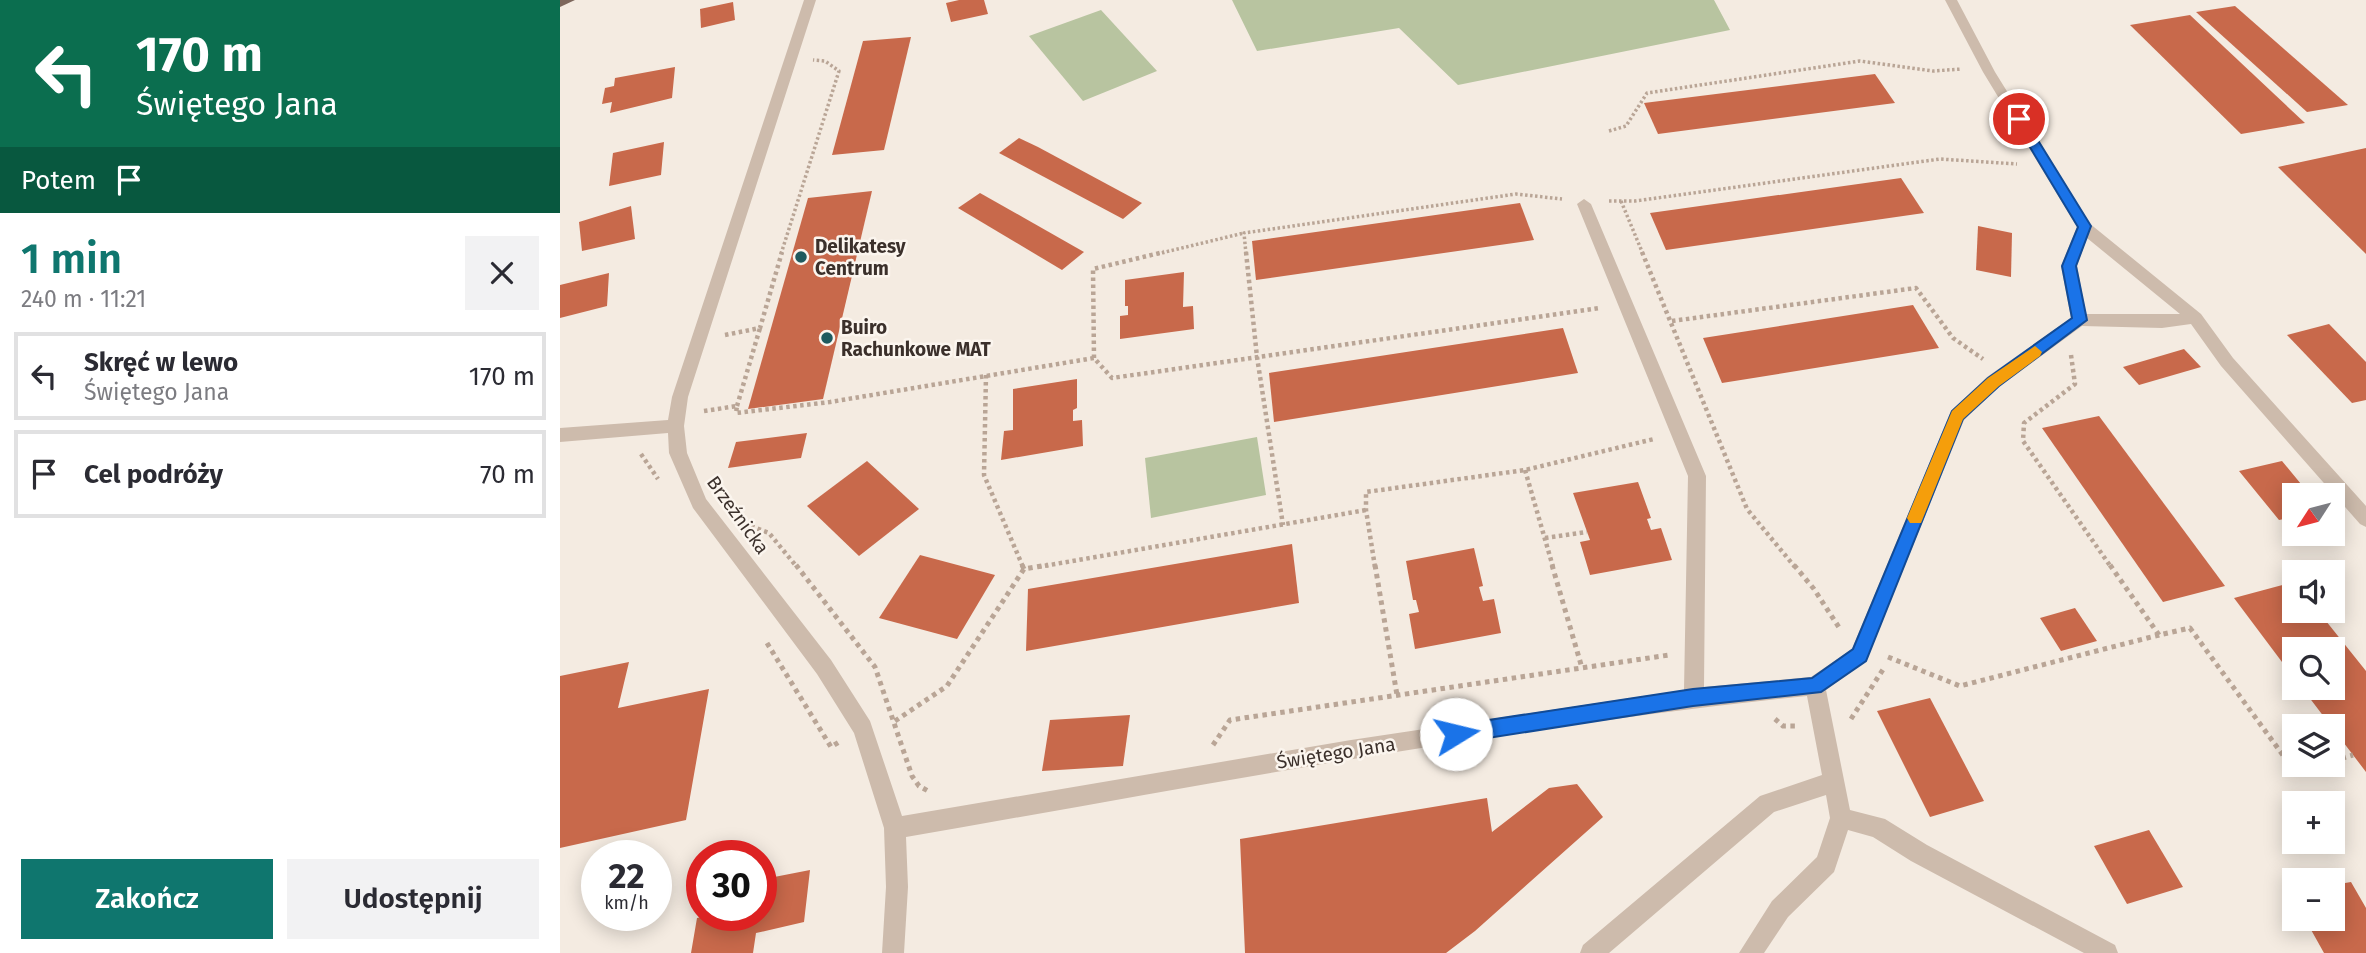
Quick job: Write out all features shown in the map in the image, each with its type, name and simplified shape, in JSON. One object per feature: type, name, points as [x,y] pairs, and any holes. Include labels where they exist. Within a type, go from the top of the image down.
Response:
[{"type":"main road","points":[[560,3],[569,0]]},
{"type":"street","name":"Brzeźnicka","points":[[810,0],[680,397],[676,426],[678,453],[699,503],[824,667],[863,728],[895,828],[897,887],[893,953]]},
{"type":"street","points":[[1951,0],[1987,68],[2084,226],[2195,318],[2227,362],[2366,519]]},
{"type":"street","points":[[1591,202],[1625,304],[1697,476],[1693,698]]},
{"type":"street","points":[[2084,226],[2069,266],[2079,320],[2162,322],[2195,318]]},
{"type":"street","name":"Świętego Jana","points":[[895,828],[1351,750],[1693,698],[1815,686],[1859,655],[1957,416],[1993,382],[2079,320]]},
{"type":"street","points":[[560,435],[676,426]]},
{"type":"street","points":[[1750,953],[1780,909],[1826,864],[1841,818],[1815,686]]},
{"type":"street","points":[[1591,953],[1768,804],[1832,782]]},
{"type":"street","points":[[1841,818],[1877,827],[1919,853],[2107,953]]},
{"type":"path","points":[[814,48],[811,60],[825,61],[839,71],[801,186],[736,413],[830,402],[1094,358]]},
{"type":"path","points":[[1609,131],[1626,126],[1647,93],[1860,61],[1933,71],[1987,68]]},
{"type":"path","points":[[1591,202],[1621,201],[1940,159],[2048,166]]},
{"type":"path","points":[[1563,199],[1516,194],[1244,233],[1093,269],[1094,358],[1112,378],[1625,304]]},
{"type":"path","points":[[1621,201],[1748,509],[1814,589],[1844,635]]},
{"type":"path","points":[[1244,233],[1257,357],[1283,525]]},
{"type":"path","points":[[1672,321],[1916,288],[1953,338],[1987,362]]},
{"type":"path","points":[[721,336],[760,328]]},
{"type":"path","points":[[2071,354],[2075,384],[2024,423],[2023,441],[2160,635]]},
{"type":"path","points":[[986,375],[984,475],[1024,569]]},
{"type":"path","points":[[696,412],[737,407]]},
{"type":"path","points":[[1397,695],[1366,510],[1366,492],[1525,470],[1655,438],[1661,445]]},
{"type":"path","points":[[1525,470],[1582,668]]},
{"type":"path","points":[[895,721],[947,686],[1024,569],[1366,510]]},
{"type":"path","points":[[743,516],[752,527],[769,533],[875,667],[912,776],[919,786],[935,793]]},
{"type":"path","points":[[1545,538],[1587,532]]},
{"type":"path","points":[[1888,657],[1960,686],[2190,628],[2282,754]]},
{"type":"path","points":[[1212,747],[1230,720],[1679,654]]},
{"type":"path","points":[[2345,757],[2353,755]]},
{"type":"green space","points":[[1232,0],[1714,0],[1730,30],[1458,85],[1399,28],[1257,51]]},
{"type":"green space","points":[[1101,10],[1157,71],[1083,101],[1029,36]]},
{"type":"green space","points":[[1257,437],[1266,495],[1151,518],[1145,458]]},
{"type":"building","points":[[984,0],[988,14],[951,22],[946,3]]},
{"type":"building","points":[[733,2],[735,20],[701,28],[700,9]]},
{"type":"building","points":[[2235,6],[2348,105],[2307,112],[2196,12]]},
{"type":"building","points":[[2190,15],[2305,123],[2241,134],[2130,25]]},
{"type":"building","points":[[911,37],[884,150],[832,155],[863,41]]},
{"type":"building","points":[[675,67],[672,98],[610,113],[612,102],[602,104],[605,88],[614,86],[615,78]]},
{"type":"building","points":[[1875,74],[1895,103],[1658,134],[1644,103]]},
{"type":"building","points":[[1019,138],[1142,203],[1123,219],[999,153]]},
{"type":"building","points":[[664,142],[661,175],[609,186],[613,153]]},
{"type":"building","points":[[2366,148],[2366,254],[2278,167]]},
{"type":"building","points":[[1901,178],[1924,213],[1666,250],[1650,213]]},
{"type":"building","points":[[872,191],[823,399],[748,409],[808,198]]},
{"type":"building","points":[[980,193],[1084,252],[1062,270],[958,208]]},
{"type":"building","points":[[1520,203],[1534,240],[1256,280],[1252,241]]},
{"type":"building","points":[[631,206],[635,239],[582,251],[579,222]]},
{"type":"building","points":[[1978,226],[2012,233],[2011,277],[1976,270]]},
{"type":"building","points":[[1184,272],[1183,307],[1193,306],[1194,329],[1120,339],[1120,316],[1128,315],[1128,306],[1125,306],[1125,280]]},
{"type":"building","points":[[609,273],[607,306],[560,318],[560,285]]},
{"type":"building","points":[[1913,305],[1939,348],[1722,383],[1703,338]]},
{"type":"building","points":[[2329,324],[2366,362],[2366,400],[2352,403],[2287,335]]},
{"type":"building","points":[[1563,328],[1578,373],[1274,422],[1269,373]]},
{"type":"building","points":[[2184,349],[2201,367],[2139,385],[2123,367]]},
{"type":"building","points":[[1077,379],[1077,408],[1073,410],[1073,421],[1082,420],[1083,446],[1001,460],[1004,431],[1013,430],[1013,389]]},
{"type":"building","points":[[2099,416],[2225,586],[2163,602],[2042,428]]},
{"type":"building","points":[[807,433],[801,458],[728,468],[736,442]]},
{"type":"building","points":[[867,461],[919,509],[859,556],[807,506]]},
{"type":"building","points":[[2282,461],[2300,483],[2282,483],[2282,519],[2279,520],[2239,471]]},
{"type":"building","points":[[1638,482],[1651,518],[1647,519],[1651,530],[1661,528],[1672,560],[1590,575],[1580,542],[1590,540],[1573,493]]},
{"type":"building","points":[[1292,544],[1299,603],[1026,651],[1028,589]]},
{"type":"building","points":[[1474,548],[1483,586],[1479,587],[1483,601],[1494,599],[1501,633],[1415,649],[1409,614],[1419,612],[1416,600],[1413,600],[1406,561]]},
{"type":"building","points":[[920,555],[995,575],[957,639],[879,618]]},
{"type":"building","points":[[2282,585],[2282,623],[2328,623],[2339,637],[2282,637],[2282,662],[2234,598]]},
{"type":"building","points":[[2075,608],[2097,641],[2061,651],[2040,618]]},
{"type":"building","points":[[2345,645],[2366,671],[2366,772],[2345,744],[2345,714],[2322,714],[2311,700],[2345,700]]},
{"type":"building","points":[[629,662],[618,708],[709,689],[686,820],[596,840],[581,840],[581,843],[560,848],[560,676]]},
{"type":"building","points":[[1930,698],[1984,801],[1930,817],[1877,711]]},
{"type":"building","points":[[1130,715],[1123,766],[1042,771],[1050,720]]},
{"type":"building","points":[[1577,784],[1603,817],[1475,931],[1446,953],[1245,953],[1240,839],[1487,798],[1492,832],[1549,788]]},
{"type":"building","points":[[2149,830],[2183,887],[2127,904],[2094,846]]},
{"type":"building","points":[[810,870],[804,922],[777,928],[777,876]]},
{"type":"building","points":[[2351,882],[2366,908],[2366,953],[2324,953],[2312,931],[2345,931],[2345,883]]},
{"type":"building","points":[[695,931],[765,931],[756,933],[753,953],[691,953]]},
{"type":"slow traffic","points":[[1916,518],[1957,416],[1993,382],[2035,352]]},
{"type":"place","name":"Delikatesy Centrum","points":[[801,257]]},
{"type":"place","name":"Buiro Rachunkowe MAT","points":[[827,338]]},
{"type":"route","points":[[1456,734],[1693,698],[1815,686],[1859,655],[1957,416],[1993,382],[2079,320],[2069,266],[2084,226],[2019,119]]}]
